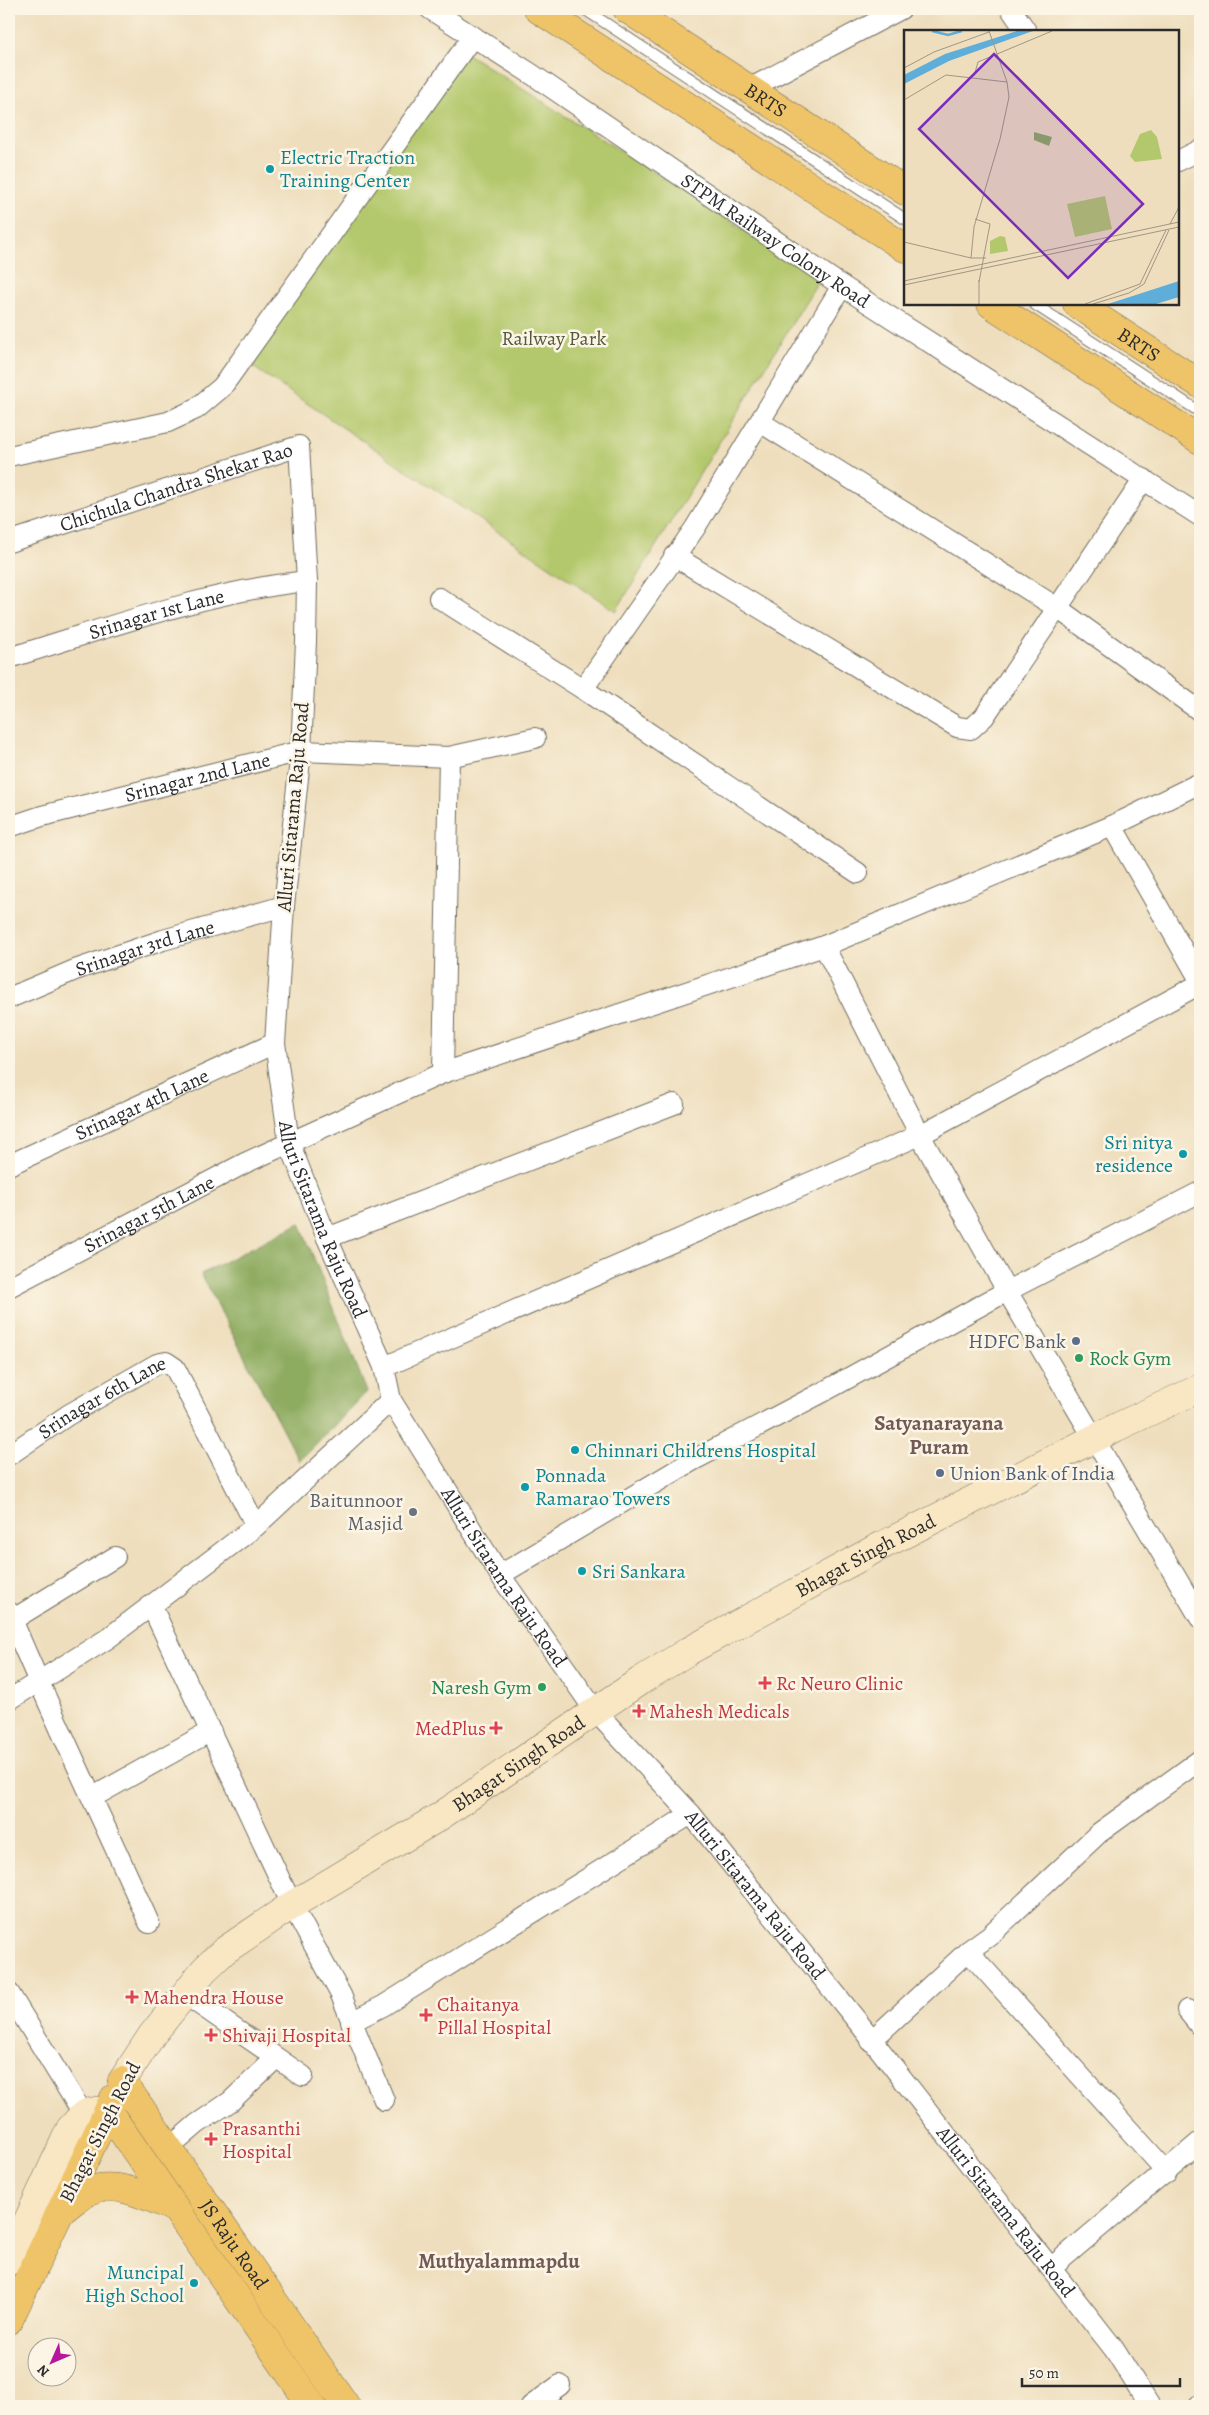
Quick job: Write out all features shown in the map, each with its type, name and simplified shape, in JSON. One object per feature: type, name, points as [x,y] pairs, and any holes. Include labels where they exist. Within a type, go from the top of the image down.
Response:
[{"type":"main road","points":[[538,9],[904,247]]},
{"type":"main road","name":"BRTS","points":[[628,9],[904,190]]},
{"type":"main road","points":[[993,305],[1200,440]]},
{"type":"main road","name":"BRTS","points":[[1079,305],[1200,384]]},
{"type":"main road","name":"Bhagat Singh Road","points":[[9,2320],[60,2212],[95,2112],[122,2081]]},
{"type":"main road","name":"JS Raju Road","points":[[122,2081],[338,2403]]},
{"type":"main road","name":"JS Raju Road","points":[[95,2112],[175,2209],[312,2406]]},
{"type":"main road","points":[[60,2212],[89,2190],[114,2188],[141,2193],[175,2209]]},
{"type":"street","name":"STPM Railway Colony Road","points":[[430,9],[473,36],[842,286],[1200,516]]},
{"type":"street","points":[[749,88],[901,9]]},
{"type":"street","points":[[1011,9],[1025,30]]},
{"type":"street","points":[[9,456],[168,422],[196,409],[222,387],[473,36]]},
{"type":"street","points":[[1179,160],[1200,150]]},
{"type":"street","points":[[583,689],[695,528],[842,286]]},
{"type":"street","points":[[760,422],[1056,607],[1200,711]]},
{"type":"street","name":"Chichula Chandra Shekar Rao","points":[[9,542],[299,446],[307,581]]},
{"type":"street","points":[[674,556],[957,727],[971,729],[984,717],[1056,607],[1144,479]]},
{"type":"street","name":"Srinagar 1st Lane","points":[[9,658],[198,601],[260,586],[307,581]]},
{"type":"street","name":"Alluri Sitarama Raju Road","points":[[307,581],[301,751],[284,906],[275,1043],[289,1142],[326,1238],[384,1367],[391,1400],[500,1575],[596,1712],[691,1814],[1114,2349],[1150,2406]]},
{"type":"street","points":[[439,598],[583,689],[858,873]]},
{"type":"street","points":[[443,1073],[449,757],[535,738]]},
{"type":"street","name":"Srinagar 2nd Lane","points":[[9,827],[42,816],[301,751],[449,757]]},
{"type":"street","name":"Srinagar 5th Lane","points":[[9,1287],[236,1167],[443,1073],[824,946],[1112,826],[1200,783]]},
{"type":"street","points":[[1112,826],[1200,980]]},
{"type":"street","name":"Srinagar 3rd Lane","points":[[9,998],[76,970],[162,940],[284,906]]},
{"type":"street","points":[[824,946],[920,1135],[1007,1291],[1200,1618]]},
{"type":"street","points":[[384,1367],[920,1135],[1200,984]]},
{"type":"street","name":"Srinagar 4th Lane","points":[[9,1165],[275,1043]]},
{"type":"street","points":[[326,1238],[674,1104]]},
{"type":"street","points":[[500,1575],[692,1461],[824,1392],[1007,1291],[1200,1192]]},
{"type":"street","name":"Srinagar 6th Lane","points":[[9,1455],[76,1411],[157,1364],[166,1362],[175,1368],[256,1526]]},
{"type":"street","name":"Bhagat Singh Road","points":[[122,2081],[152,2035],[186,1995],[204,1970],[224,1951],[292,1905],[439,1817],[687,1652],[876,1549],[1095,1438],[1200,1388]]},
{"type":"street","points":[[9,1700],[38,1683],[152,1607],[256,1526],[391,1400]]},
{"type":"street","points":[[115,1557],[10,1618],[38,1683],[94,1798],[149,1923]]},
{"type":"street","points":[[152,1607],[292,1905],[341,1995],[384,2100]]},
{"type":"street","points":[[94,1798],[211,1731]]},
{"type":"street","points":[[871,2041],[968,1951],[989,1936],[1099,1833],[1200,1760]]},
{"type":"street","points":[[351,2022],[383,2006],[691,1814]]},
{"type":"street","points":[[968,1951],[1167,2172]]},
{"type":"street","points":[[9,1993],[95,2112],[70,2129],[9,2261]]},
{"type":"street","points":[[186,1995],[303,2076]]},
{"type":"street","points":[[1187,2010],[1200,2026]]},
{"type":"street","points":[[168,2149],[230,2101],[275,2058]]},
{"type":"street","points":[[1051,2268],[1167,2172],[1200,2142]]},
{"type":"street","points":[[532,2406],[560,2385]]},
{"type":"lane","points":[[584,9],[904,218]]},
{"type":"lane","points":[[1036,305],[1200,412]]},
{"type":"green space","name":"Railway Park","points":[[458,48],[820,278],[616,611],[250,365]]},
{"type":"green space","points":[[300,1223],[367,1392],[299,1461],[201,1274]]},
{"type":"place","name":"Electric Traction Training Center","points":[[270,169]]},
{"type":"place","name":"Sri nitya residence","points":[[1183,1154]]},
{"type":"place","name":"HDFC Bank","points":[[1076,1341]]},
{"type":"place","name":"Rock Gym","points":[[1079,1358]]},
{"type":"place","name":"Chinnari Childrens Hospital","points":[[575,1450]]},
{"type":"place","name":"Union Bank of India","points":[[940,1473]]},
{"type":"place","name":"Ponnada Ramarao Towers","points":[[525,1487]]},
{"type":"place","name":"Baitunnoor Masjid","points":[[413,1512]]},
{"type":"place","name":"Sri Sankara","points":[[582,1571]]},
{"type":"place","name":"Rc Neuro Clinic","points":[[765,1683]]},
{"type":"place","name":"Naresh Gym","points":[[542,1687]]},
{"type":"place","name":"Mahesh Medicals","points":[[639,1711]]},
{"type":"place","name":"MedPlus","points":[[496,1728]]},
{"type":"place","name":"Mahendra House","points":[[132,1997]]},
{"type":"place","name":"Chaitanya Pillal Hospital","points":[[426,2015]]},
{"type":"place","name":"Shivaji Hospital","points":[[211,2035]]},
{"type":"place","name":"Prasanthi Hospital","points":[[211,2139]]},
{"type":"place","name":"Muncipal High School","points":[[194,2283]]},
{"type":"district","name":"Satyanarayana Puram","points":[[939,1435]]},
{"type":"district","name":"Muthyalammapdu","points":[[499,2261]]}]
